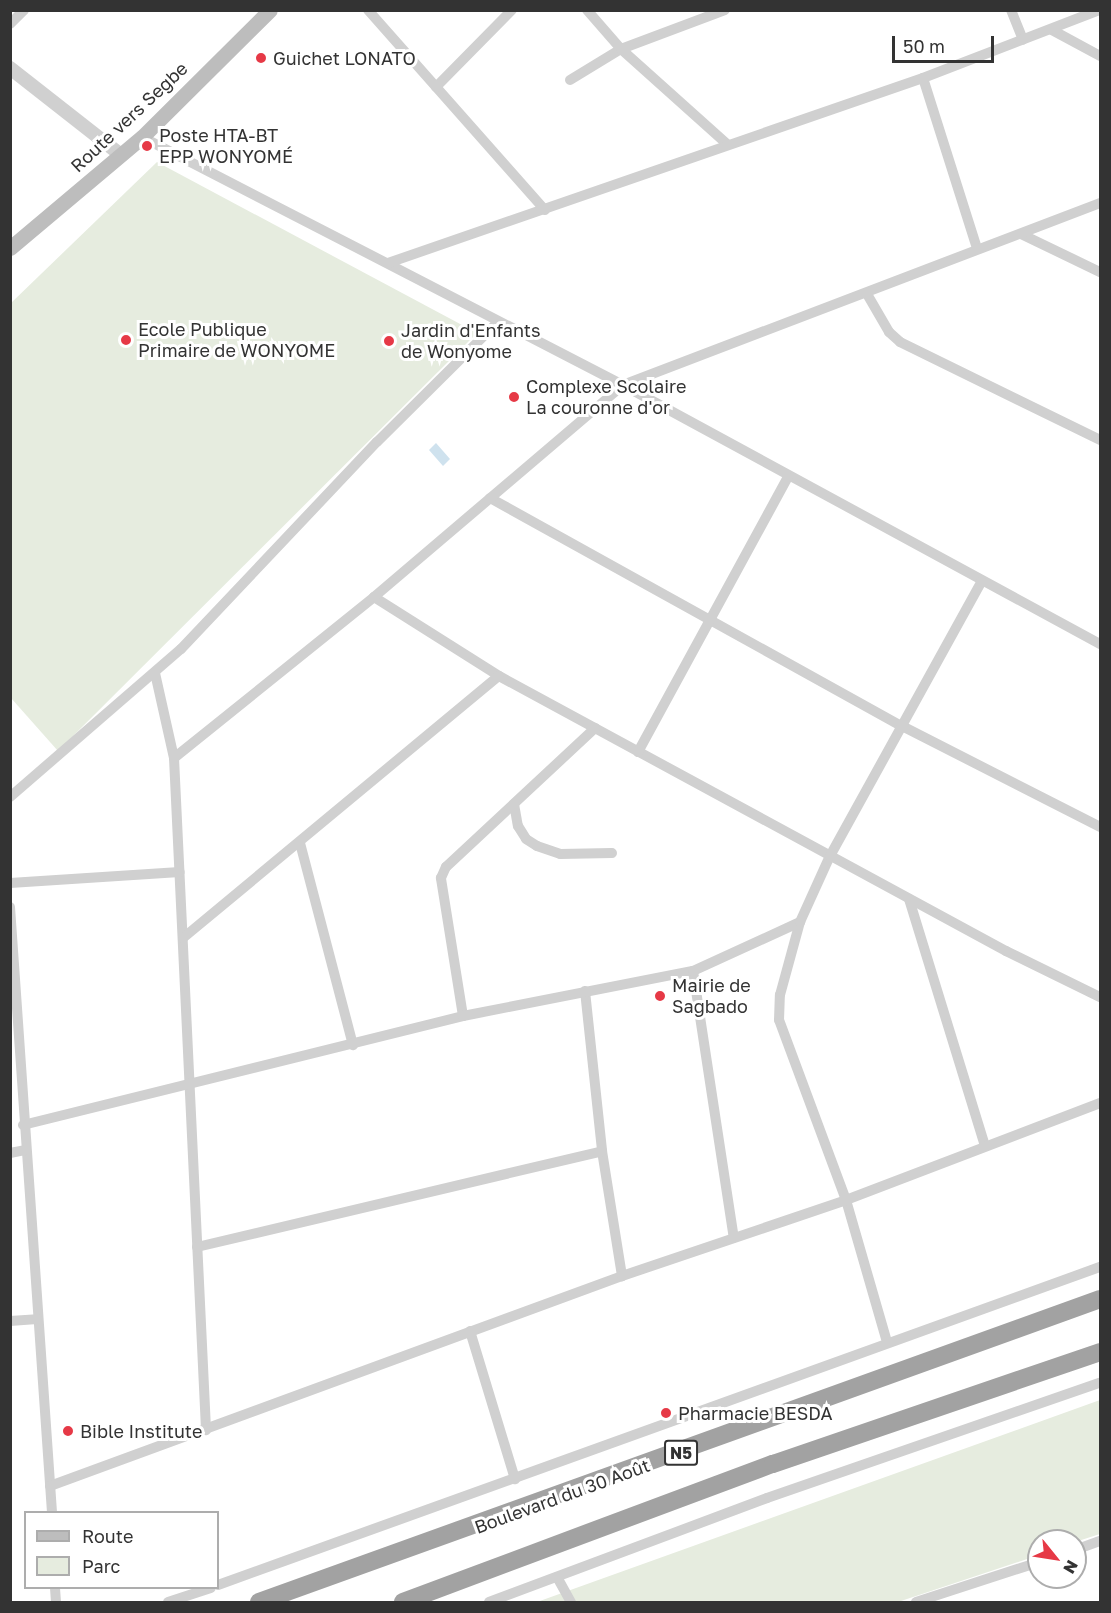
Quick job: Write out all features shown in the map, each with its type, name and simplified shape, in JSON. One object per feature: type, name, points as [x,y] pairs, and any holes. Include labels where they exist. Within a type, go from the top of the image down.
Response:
[{"type":"highway","name":"Boulevard du 30 Août","points":[[259,1602],[1101,1299]]},
{"type":"highway","name":"N5","points":[[403,1602],[772,1464],[1101,1352]]},
{"type":"main road","name":"Route vers Segbe","points":[[10,248],[142,136],[270,10]]},
{"type":"street","points":[[10,24],[24,10]]},
{"type":"street","points":[[368,10],[545,210]]},
{"type":"street","points":[[436,87],[512,10]]},
{"type":"street","points":[[586,10],[621,49],[727,144]]},
{"type":"street","points":[[570,80],[621,49],[694,16],[725,10]]},
{"type":"street","points":[[1011,10],[1023,40]]},
{"type":"street","points":[[387,263],[923,78],[1099,10]]},
{"type":"street","points":[[1052,30],[1101,56]]},
{"type":"street","points":[[10,68],[121,155]]},
{"type":"street","points":[[923,78],[977,248]]},
{"type":"street","points":[[142,136],[623,385],[788,477],[1101,644]]},
{"type":"street","points":[[174,758],[374,597],[623,385],[867,294],[977,248],[1021,234],[1101,203]]},
{"type":"street","points":[[1021,234],[1101,272]]},
{"type":"street","points":[[867,294],[900,342],[1101,440]]},
{"type":"street","points":[[10,797],[155,674],[498,322]]},
{"type":"street","points":[[638,752],[788,477]]},
{"type":"street","points":[[490,498],[902,726],[963,754],[1101,828]]},
{"type":"street","points":[[887,1342],[846,1200],[779,1020],[780,995],[800,922],[830,856],[982,581]]},
{"type":"street","points":[[374,597],[499,676],[830,856],[1101,998]]},
{"type":"street","points":[[155,674],[174,758],[206,1430]]},
{"type":"street","points":[[183,938],[499,676]]},
{"type":"street","points":[[464,1016],[441,878],[446,867],[595,728]]},
{"type":"street","points":[[514,804],[518,826],[526,839],[537,846],[560,854],[612,853]]},
{"type":"street","points":[[300,843],[353,1045]]},
{"type":"street","points":[[10,883],[180,872]]},
{"type":"street","points":[[909,898],[985,1146]]},
{"type":"street","points":[[10,906],[23,1125],[52,1511]]},
{"type":"street","points":[[23,1125],[464,1016],[693,971],[800,922]]},
{"type":"street","points":[[693,971],[734,1238]]},
{"type":"street","points":[[585,991],[602,1151],[621,1276]]},
{"type":"street","points":[[50,1486],[621,1276],[846,1200],[1101,1103]]},
{"type":"street","points":[[10,1153],[25,1150]]},
{"type":"street","points":[[197,1247],[602,1151]]},
{"type":"street","points":[[219,1585],[887,1342],[1101,1267]]},
{"type":"street","points":[[10,1321],[37,1319]]},
{"type":"street","points":[[470,1331],[515,1479]]},
{"type":"street","points":[[489,1602],[767,1498],[1101,1383]]},
{"type":"street","points":[[916,1602],[1027,1566]]},
{"type":"street","points":[[557,1577],[571,1602]]},
{"type":"street","points":[[168,1602],[205,1589]]},
{"type":"green space","points":[[157,162],[477,333],[58,751],[11,698],[11,303]]},
{"type":"green space","points":[[1100,1400],[1100,1534],[1087,1538],[1087,1529],[1027,1529],[1027,1559],[898,1602],[537,1602]]},
{"type":"water","points":[[436,443],[450,459],[443,466],[429,450]]},
{"type":"place","name":"Guichet LONATO","points":[[261,58]]},
{"type":"place","name":"Poste HTA-BT EPP WONYOMÉ","points":[[147,146]]},
{"type":"place","name":"Ecole Publique Primaire de WONYOME","points":[[126,340]]},
{"type":"place","name":"Jardin d'Enfants de Wonyome","points":[[389,341]]},
{"type":"place","name":"Complexe Scolaire La couronne d'or","points":[[514,397]]},
{"type":"place","name":"Mairie de Sagbado","points":[[660,996]]},
{"type":"place","name":"Pharmacie BESDA","points":[[666,1413]]},
{"type":"place","name":"Bible Institute","points":[[68,1431]]}]
